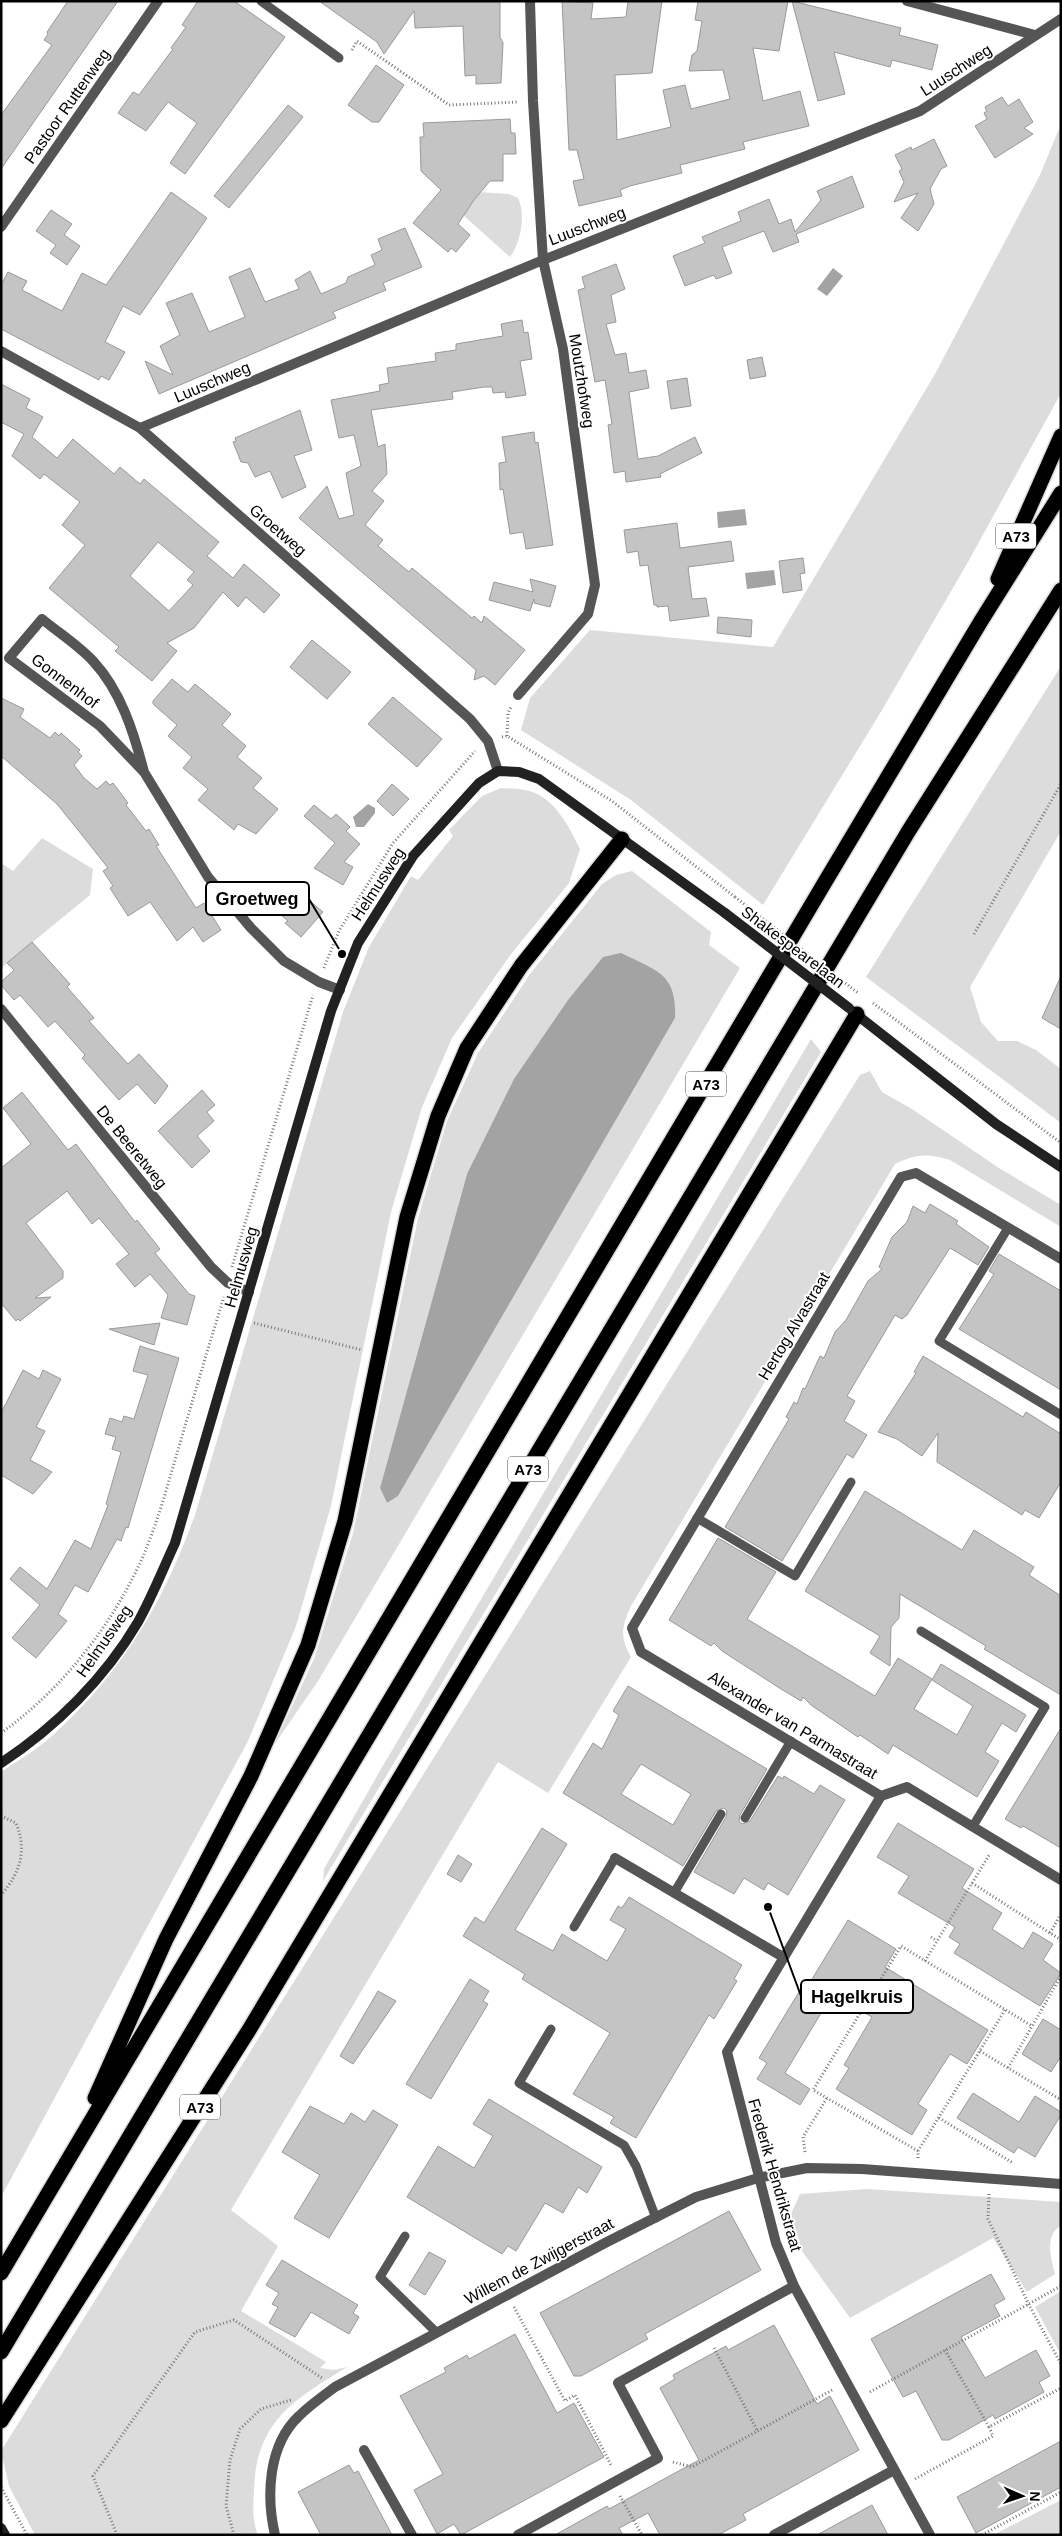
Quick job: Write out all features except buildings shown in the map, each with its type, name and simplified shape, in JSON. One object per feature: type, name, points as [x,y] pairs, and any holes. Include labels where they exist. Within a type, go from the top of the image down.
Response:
[{"type":"highway","name":"A73","points":[[981,621],[1061,436]]},
{"type":"highway","name":"A73","points":[[1,2273],[981,621],[1061,493]]},
{"type":"highway","name":"A73","points":[[1,2352],[903,840],[1061,590]]},
{"type":"highway","name":"A73","points":[[66,2163],[166,1939],[251,1776],[308,1645],[345,1521],[407,1217],[438,1116],[466,1048],[521,966],[622,839]]},
{"type":"highway","name":"A73","points":[[1,2421],[255,2022],[853,1011]]},
{"type":"street","name":"Pastoor Ruttenweg","points":[[1,227],[158,1]]},
{"type":"street","name":"Moutzhofweg","points":[[518,695],[588,614],[595,585],[563,349],[542,260],[533,101],[530,1]]},
{"type":"street","points":[[907,1],[1035,36]]},
{"type":"street","name":"Luuschweg","points":[[140,428],[542,260],[920,111],[1061,19]]},
{"type":"street","name":"Groetweg","points":[[1,351],[140,428],[470,719],[488,741],[498,771]]},
{"type":"street","name":"Gonnenhof","points":[[144,772],[136,737],[116,694],[93,661],[42,619],[5,661],[100,726],[144,772],[208,877],[250,928],[284,961],[319,982],[340,990]]},
{"type":"street","name":"Shakespearelaan","points":[[498,771],[518,772],[539,779],[725,913],[996,1124],[1061,1167]]},
{"type":"street","name":"Helmusweg","points":[[1,1763],[52,1724],[93,1686],[138,1622],[175,1543],[331,1011],[358,943],[413,856],[479,784],[498,771]]},
{"type":"street","name":"De Beeretweg","points":[[1,1009],[211,1267],[228,1283],[249,1292]]},
{"type":"street","name":"Hertog Alvastraat","points":[[641,1652],[632,1628],[900,1177],[916,1173],[1061,1260]]},
{"type":"street","name":"Alexander van Parmastraat","points":[[641,1652],[881,1796],[907,1787],[1061,1880]]},
{"type":"street","name":"Frederik Hendrikstraat","points":[[881,1796],[727,2052],[776,2243],[794,2286],[930,2535]]},
{"type":"street","points":[[614,1858],[784,1957]]},
{"type":"street","name":"Willem de Zwijgerstraat","points":[[275,2535],[270,2513],[270,2479],[281,2442],[298,2416],[335,2387],[507,2294],[696,2197],[758,2178],[807,2168],[917,2173],[1061,2184]]},
{"type":"street","points":[[518,2535],[532,2532],[658,2458],[618,2383],[794,2286]]},
{"type":"street","points":[[364,2450],[412,2535]]},
{"type":"street","points":[[774,2535],[894,2470]]},
{"type":"street","points":[[1,2528],[5,2535]]},
{"type":"lane","points":[[261,1],[339,58]]},
{"type":"lane","points":[[1008,1228],[939,1341],[1061,1415]]},
{"type":"lane","points":[[697,1518],[795,1576],[851,1482]]},
{"type":"lane","points":[[921,1632],[1045,1707],[973,1826]]},
{"type":"lane","points":[[745,1818],[791,1741]]},
{"type":"lane","points":[[674,1893],[721,1814]]},
{"type":"lane","points":[[574,1927],[614,1858]]},
{"type":"lane","points":[[551,2029],[519,2083],[624,2145],[636,2166],[656,2218]]},
{"type":"lane","points":[[404,2236],[380,2277],[436,2332]]},
{"type":"path","points":[[339,58],[348,55],[357,41],[449,105],[533,101]]},
{"type":"path","points":[[507,736],[508,713],[518,695]]},
{"type":"path","points":[[1,1733],[41,1700],[82,1656],[118,1604],[144,1554],[165,1494],[310,1004],[340,932],[393,843],[467,758],[488,741],[507,736],[612,801],[858,992],[1061,1143]]},
{"type":"path","points":[[974,934],[1061,784]]},
{"type":"path","points":[[241,1319],[362,1351]]},
{"type":"path","points":[[1,1816],[16,1823],[23,1839],[22,1856],[9,1885],[1,1894]]},
{"type":"path","points":[[925,1961],[998,1841]]},
{"type":"path","points":[[972,1883],[1061,1940]]},
{"type":"path","points":[[1050,1933],[1061,1914]]},
{"type":"path","points":[[931,1937],[937,1941]]},
{"type":"path","points":[[918,2151],[813,2090],[901,1946],[1032,2026]]},
{"type":"path","points":[[1008,2068],[1061,1976]]},
{"type":"path","points":[[917,2173],[918,2151],[1005,2010]]},
{"type":"path","points":[[980,2051],[1061,2100]]},
{"type":"path","points":[[807,2168],[803,2137],[827,2098]]},
{"type":"path","points":[[939,2118],[1018,2167],[1017,2180]]},
{"type":"path","points":[[990,2178],[988,2219],[1029,2305],[1061,2364]]},
{"type":"path","points":[[856,2400],[1061,2286]]},
{"type":"path","points":[[507,2294],[565,2401],[575,2395],[642,2535]]},
{"type":"path","points":[[117,2535],[93,2476],[195,2332],[234,2320],[335,2387]]},
{"type":"path","points":[[707,2334],[758,2432]]},
{"type":"path","points":[[903,2486],[993,2436],[945,2350]]},
{"type":"path","points":[[658,2458],[692,2467],[847,2382]]},
{"type":"path","points":[[989,2427],[1061,2388]]},
{"type":"path","points":[[234,2535],[226,2506],[230,2460],[240,2429],[261,2409],[298,2398]]},
{"type":"path","points":[[2,2488],[27,2535]]},
{"type":"path","points":[[982,2535],[1061,2492]]},
{"type":"shaded area","points":[[1061,124],[1061,393],[968,562],[882,710],[763,905],[631,800],[521,730],[530,698],[590,630],[773,647],[935,374],[1040,175]]},
{"type":"shaded area","points":[[447,190],[509,194],[518,198],[522,212],[521,228],[517,244],[510,257],[444,198]]},
{"type":"shaded area","points":[[833,268],[843,276],[827,296],[817,289]]},
{"type":"shaded area","points":[[745,509],[747,525],[718,528],[717,512]]},
{"type":"shaded area","points":[[774,570],[776,585],[747,589],[745,573]]},
{"type":"shaded area","points":[[1061,666],[1061,831],[970,987],[981,1022],[998,1041],[1017,1041],[1036,1050],[1061,1069],[1061,1123],[866,977]]},
{"type":"shaded area","points":[[501,788],[522,789],[535,793],[544,798],[559,813],[580,849],[569,883],[511,954],[452,1038],[422,1107],[391,1212],[331,1506],[296,1626],[248,1741],[1,2197],[1,1772],[42,1745],[79,1710],[101,1686],[120,1660],[155,1606],[183,1547],[195,1515],[343,1012],[369,947],[411,876],[418,880],[453,836],[449,830],[482,796]]},
{"type":"shaded area","points":[[368,804],[375,808],[375,813],[364,827],[356,827],[353,817]]},
{"type":"shaded area","points":[[42,838],[93,869],[90,895],[1,968],[1,863],[13,871]]},
{"type":"shaded area","points":[[632,871],[711,932],[709,945],[740,968],[318,1681],[274,1745],[314,1659],[353,1533],[418,1218],[447,1121],[478,1053],[530,974],[602,884],[616,875]],"holes":[[[675,1018],[398,1496],[387,1503],[380,1488],[467,1174]]]},
{"type":"shaded area","points":[[621,953],[645,964],[662,975],[668,982],[675,1003],[675,1018],[398,1496],[387,1503],[380,1488],[467,1174],[514,1079],[568,1000],[603,957]]},
{"type":"shaded area","points":[[811,1039],[821,1052],[323,1881],[324,1869],[381,1769]]},
{"type":"shaded area","points":[[870,1071],[882,1092],[912,1109],[999,1168],[1061,1205],[1061,1227],[950,1160],[935,1156],[916,1156],[895,1164],[631,1606],[624,1626],[623,1637],[631,1657],[548,1793],[498,1762],[231,2210],[278,2246],[241,2311],[326,2362],[320,2368],[334,2370],[347,2367],[295,2402],[282,2414],[262,2445],[257,2465],[253,2506],[258,2535],[35,2535],[9,2486],[1,2451],[860,1075]]},
{"type":"shaded area","points":[[867,2189],[1061,2202],[1061,2226],[1052,2235],[1050,2248],[1055,2274],[1027,2292],[993,2238],[850,2318],[802,2251],[791,2214],[800,2194]]},
{"type":"shaded area","points":[[1061,2291],[1061,2355],[1035,2307]]},
{"type":"shaded area","points":[[1061,2500],[1061,2535],[993,2535]]},
{"type":"place","name":"Groetweg","points":[[342,954]]},
{"type":"place","name":"Hagelkruis","points":[[768,1907]]}]
